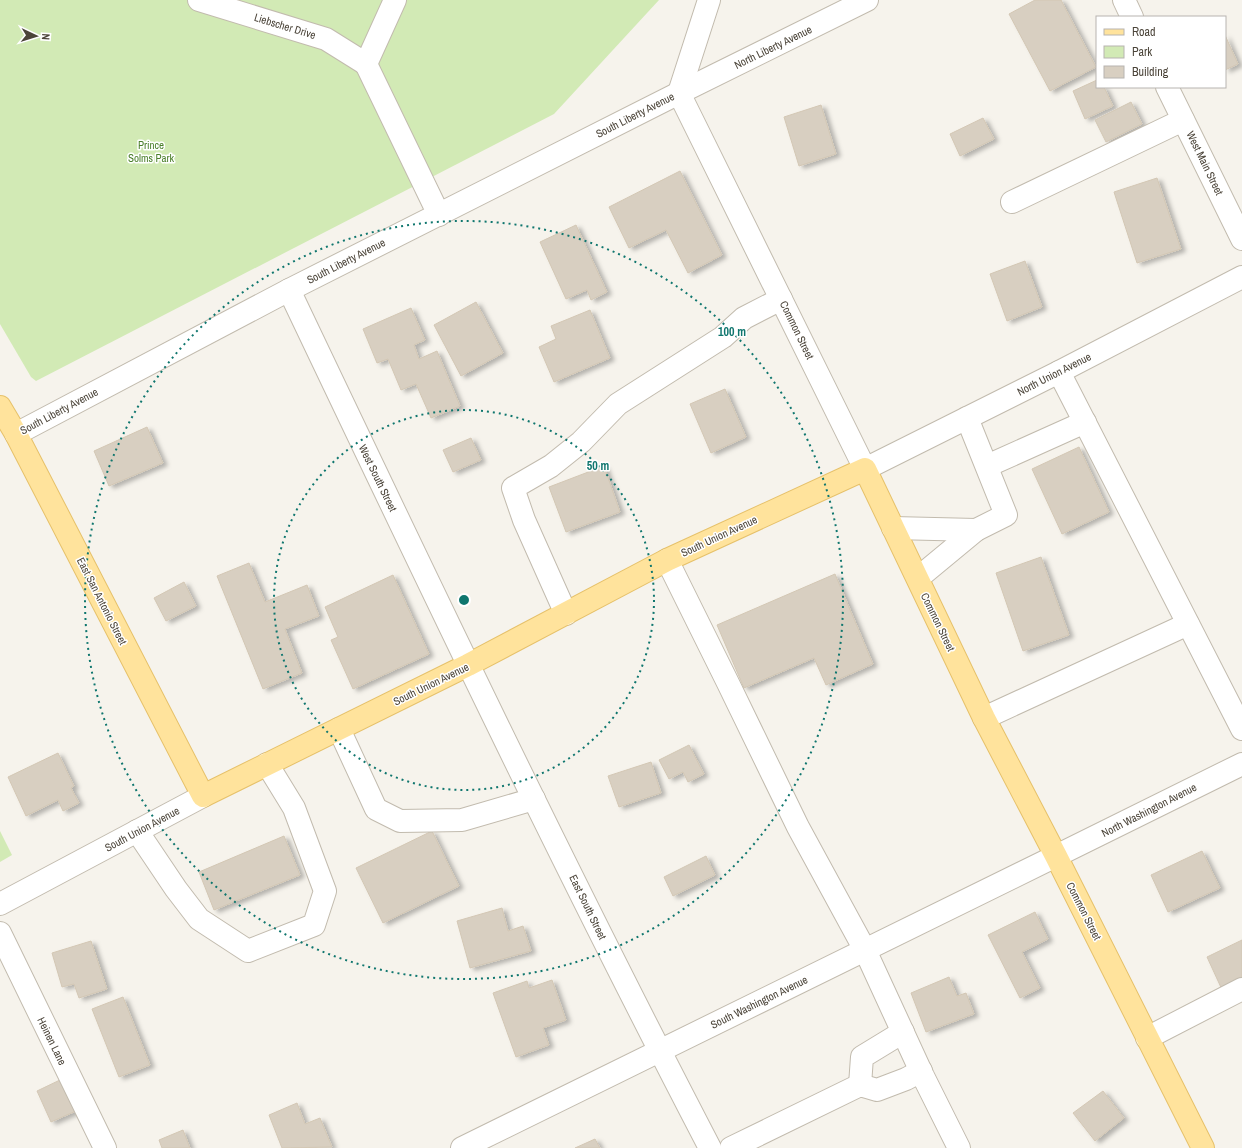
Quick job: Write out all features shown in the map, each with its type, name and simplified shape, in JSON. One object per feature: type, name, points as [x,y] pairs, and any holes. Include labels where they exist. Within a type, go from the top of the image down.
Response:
[{"type":"main road","name":"East San Antonio Street","points":[[0,407],[16,434],[203,796]]},
{"type":"main road","name":"South Union Avenue","points":[[203,796],[468,666],[667,560],[865,469]]},
{"type":"main road","name":"Common Street","points":[[865,469],[984,718],[1056,856],[1203,1148]]},
{"type":"street","name":"Liebscher Drive","points":[[199,0],[326,39],[366,64]]},
{"type":"street","points":[[395,0],[366,64],[439,215]]},
{"type":"street","points":[[679,93],[709,0]]},
{"type":"street","name":"North Liberty Avenue","points":[[679,93],[868,0]]},
{"type":"street","points":[[1124,0],[1132,16]]},
{"type":"street","name":"West Main Street","points":[[1167,88],[1242,239]]},
{"type":"street","name":"South Liberty Avenue","points":[[16,434],[288,290],[679,93]]},
{"type":"street","name":"Common Street","points":[[679,93],[865,469]]},
{"type":"street","points":[[1012,202],[1183,120]]},
{"type":"street","name":"North Union Avenue","points":[[865,469],[1059,372],[1242,277]]},
{"type":"street","name":"West South Street","points":[[288,290],[468,666]]},
{"type":"street","points":[[566,614],[524,520],[513,488],[551,466],[581,442],[618,404],[723,337],[744,318],[781,299]]},
{"type":"street","points":[[1059,372],[1242,730]]},
{"type":"street","points":[[918,578],[976,530],[1006,515],[967,418]]},
{"type":"street","points":[[987,466],[1085,422]]},
{"type":"street","points":[[893,528],[976,530]]},
{"type":"street","points":[[667,560],[798,827],[865,950],[921,1071],[959,1148]]},
{"type":"street","points":[[984,718],[1188,624]]},
{"type":"street","name":"East South Street","points":[[468,666],[710,1148]]},
{"type":"street","points":[[339,729],[376,809],[400,821],[462,820],[534,799]]},
{"type":"street","points":[[137,831],[176,889],[199,919],[248,951],[314,925],[325,891],[294,808],[267,764]]},
{"type":"street","name":"North Washington Avenue","points":[[1056,856],[1242,764]]},
{"type":"street","name":"South Union Avenue","points":[[0,904],[203,796]]},
{"type":"street","name":"South Washington Avenue","points":[[462,1148],[1056,856]]},
{"type":"street","name":"Heinen Lane","points":[[0,933],[105,1148]]},
{"type":"street","points":[[1147,1038],[1242,989]]},
{"type":"street","points":[[860,1085],[862,1057],[889,1039],[903,1032]]},
{"type":"street","points":[[731,1148],[860,1085],[877,1090],[906,1079],[921,1071]]},
{"type":"green space","name":"Prince Solms Park","points":[[0,0],[659,0],[554,114],[36,381],[31,377],[0,324]]},
{"type":"green space","points":[[0,831],[12,855],[0,862]]},
{"type":"building","points":[[1035,0],[1061,0],[1096,67],[1050,91],[1009,14]]},
{"type":"building","points":[[1226,37],[1238,64],[1226,70]]},
{"type":"building","points":[[1096,80],[1096,88],[1104,88],[1113,106],[1085,119],[1073,91]]},
{"type":"building","points":[[1131,102],[1142,124],[1106,142],[1095,120]]},
{"type":"building","points":[[821,105],[836,154],[799,166],[784,117]]},
{"type":"building","points":[[983,118],[994,139],[960,156],[950,134]]},
{"type":"building","points":[[680,171],[722,255],[688,273],[666,230],[629,248],[609,207]]},
{"type":"building","points":[[1157,178],[1181,249],[1137,263],[1114,192]]},
{"type":"building","points":[[576,225],[607,292],[591,300],[587,290],[566,299],[540,242]]},
{"type":"building","points":[[1025,261],[1042,307],[1007,321],[990,274]]},
{"type":"building","points":[[476,302],[503,353],[461,376],[434,325]]},
{"type":"building","points":[[411,308],[425,340],[414,345],[419,359],[437,351],[460,406],[431,418],[416,384],[401,390],[388,359],[377,363],[363,329]]},
{"type":"building","points":[[590,310],[610,358],[554,382],[539,347],[556,339],[551,326]]},
{"type":"building","points":[[725,389],[746,437],[711,453],[690,404]]},
{"type":"building","points":[[147,427],[163,463],[109,486],[94,451]]},
{"type":"building","points":[[471,438],[481,460],[453,472],[443,450]]},
{"type":"building","points":[[1079,447],[1109,512],[1062,534],[1032,469]]},
{"type":"building","points":[[604,466],[620,512],[566,532],[549,487]]},
{"type":"building","points":[[1041,557],[1069,635],[1023,651],[996,573]]},
{"type":"building","points":[[249,563],[265,602],[307,585],[319,616],[285,629],[302,673],[263,689],[217,576]]},
{"type":"building","points":[[835,574],[873,664],[826,685],[814,658],[744,688],[717,625]]},
{"type":"building","points":[[393,575],[429,654],[353,689],[331,640],[338,637],[325,607]]},
{"type":"building","points":[[184,582],[196,606],[166,621],[154,598]]},
{"type":"building","points":[[689,745],[704,774],[688,782],[683,772],[669,779],[659,760]]},
{"type":"building","points":[[58,753],[74,786],[71,788],[79,803],[63,811],[58,800],[26,816],[8,777]]},
{"type":"building","points":[[651,762],[661,793],[619,807],[608,776]]},
{"type":"building","points":[[432,831],[459,886],[383,923],[356,868]]},
{"type":"building","points":[[284,836],[300,875],[214,910],[199,872]]},
{"type":"building","points":[[1202,851],[1220,888],[1168,912],[1151,875]]},
{"type":"building","points":[[706,856],[715,875],[673,896],[664,877]]},
{"type":"building","points":[[502,908],[508,931],[523,926],[531,951],[470,968],[457,921]]},
{"type":"building","points":[[1035,912],[1048,939],[1022,952],[1040,988],[1020,998],[988,935]]},
{"type":"building","points":[[1242,940],[1242,986],[1224,994],[1207,957]]},
{"type":"building","points":[[91,941],[107,989],[79,998],[74,984],[62,987],[52,953]]},
{"type":"building","points":[[949,977],[957,996],[966,993],[974,1014],[926,1032],[911,993]]},
{"type":"building","points":[[552,980],[566,1020],[543,1028],[549,1045],[516,1057],[493,993],[527,981],[529,988]]},
{"type":"building","points":[[123,997],[150,1065],[119,1077],[92,1009]]},
{"type":"building","points":[[62,1079],[76,1111],[51,1122],[37,1091]]},
{"type":"building","points":[[1103,1091],[1124,1118],[1095,1141],[1073,1113]]},
{"type":"building","points":[[297,1103],[305,1124],[320,1118],[332,1147],[282,1148],[269,1115]]},
{"type":"building","points":[[183,1130],[190,1148],[162,1148],[159,1140]]},
{"type":"building","points":[[595,1139],[600,1148],[575,1148]]}]
